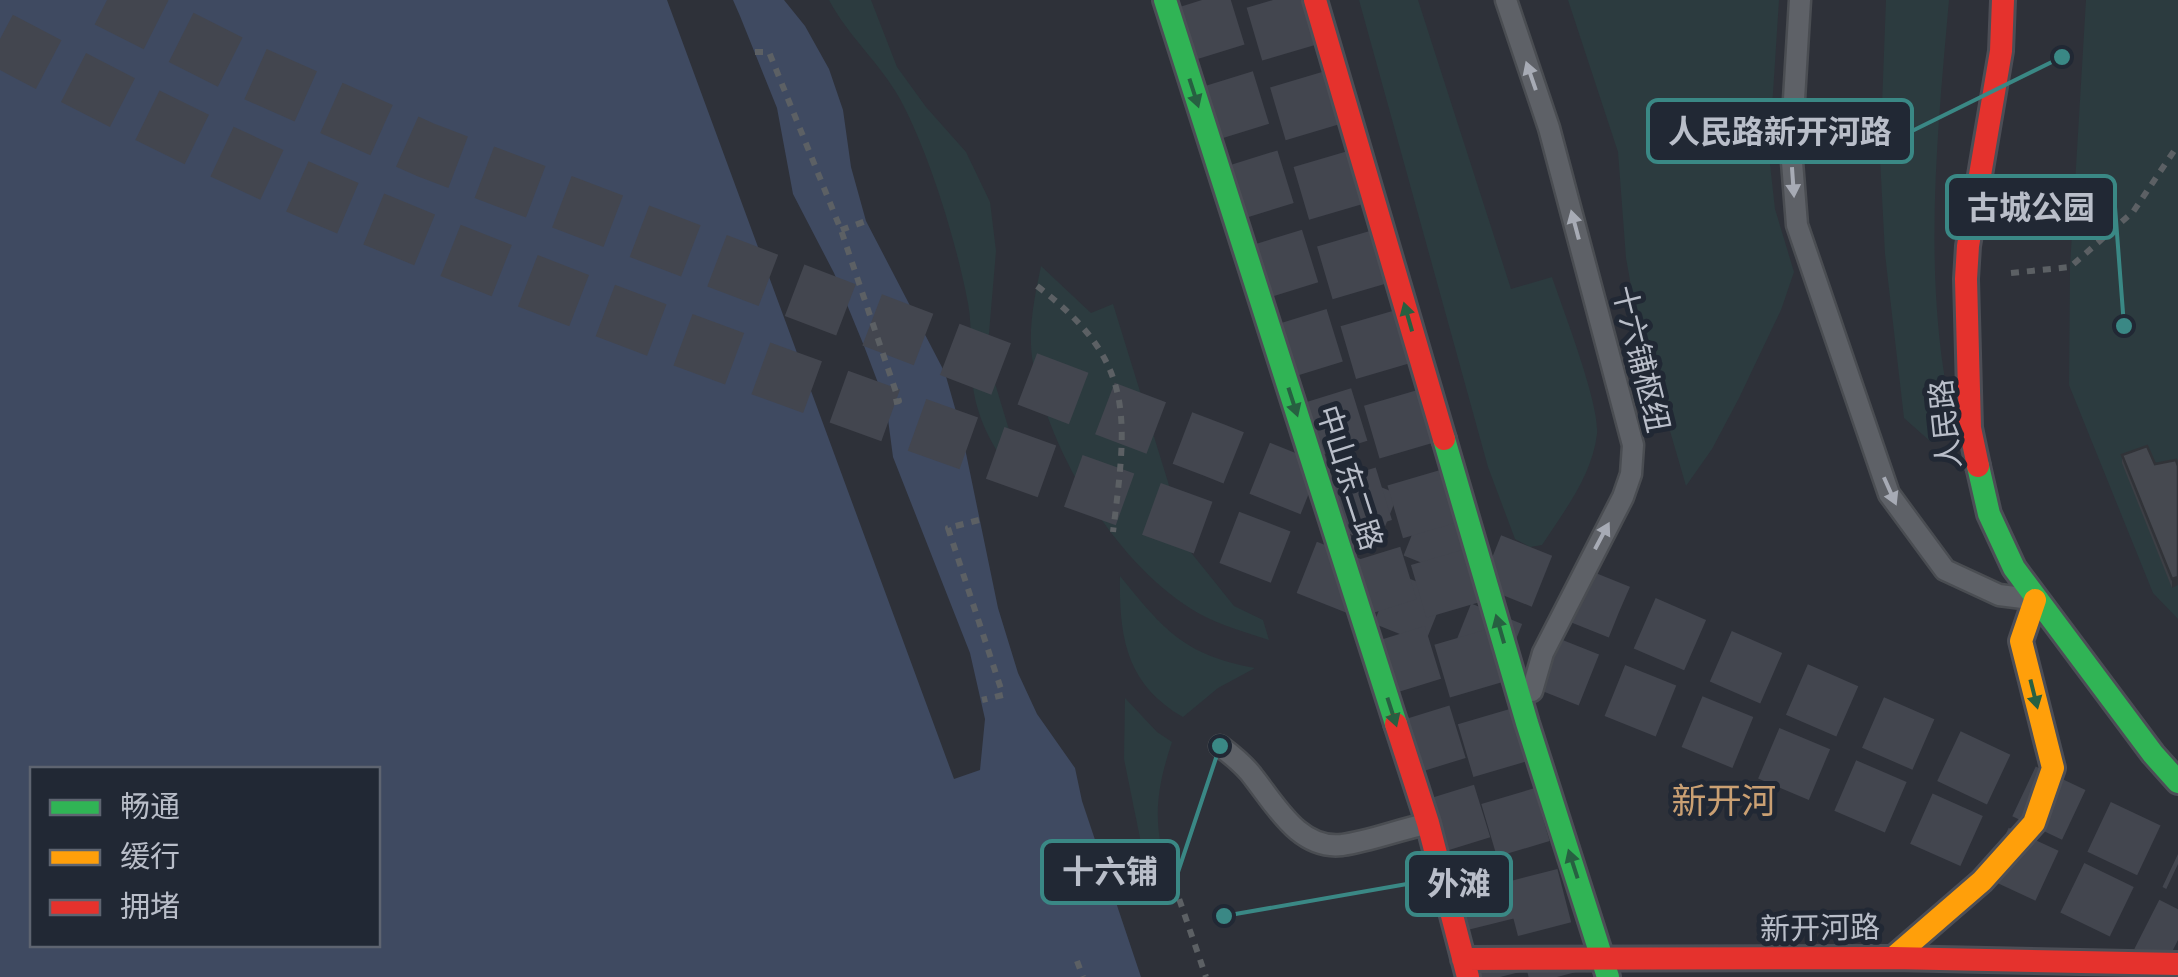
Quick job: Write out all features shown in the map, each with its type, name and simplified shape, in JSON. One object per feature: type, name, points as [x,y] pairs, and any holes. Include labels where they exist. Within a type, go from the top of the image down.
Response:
[{"type":"main road","name":"中山东二路","points":[[1164,0],[1428,823],[1466,968]]},
{"type":"main road","points":[[1315,0],[1528,723],[1605,967]]},
{"type":"main road","name":"人民路","points":[[2003,0],[2000,51],[1966,278],[1970,428],[1989,514],[2034,600],[2178,782]]},
{"type":"main road","points":[[1893,958],[1982,881],[2034,823],[2052,768],[2020,641],[2034,600]]},
{"type":"main road","name":"新开河路","points":[[1466,968],[1605,967],[1678,960],[1893,958],[2178,964]]},
{"type":"lane","name":"十六铺枢纽","points":[[1506,0],[1550,128],[1632,445],[1631,474],[1623,496],[1543,653],[1534,680],[1528,723]]},
{"type":"lane","points":[[1800,0],[1791,149],[1797,225],[1889,494],[1945,570],[1999,595],[2034,600]]},
{"type":"lane","points":[[1220,746],[1252,775],[1283,818],[1304,836],[1324,845],[1342,845],[1428,823]]},
{"type":"path","points":[[754,52],[769,52],[841,230],[899,401],[886,404]]},
{"type":"path","points":[[1966,278],[2070,266],[2133,212],[2178,144]]},
{"type":"path","points":[[841,230],[866,221]]},
{"type":"path","points":[[1037,286],[1070,311],[1096,340],[1110,365],[1122,436],[1113,532]]},
{"type":"path","points":[[980,520],[948,528],[1003,695],[982,700]]},
{"type":"path","points":[[1174,884],[1206,977]]},
{"type":"path","points":[[1077,961],[1083,977]]},
{"type":"shaded area","points":[[829,0],[871,0],[897,67],[966,152],[990,202],[996,251],[987,357],[1026,486],[999,453],[980,415],[973,387],[963,279],[922,146],[892,86]]},
{"type":"shaded area","points":[[1359,0],[1418,0],[1511,289],[1552,277],[1580,357],[1596,420],[1594,449],[1576,492],[1542,545],[1530,547],[1515,539],[1488,467]]},
{"type":"shaded area","points":[[1568,0],[1779,0],[1769,155],[1775,209],[1794,272],[1781,310],[1739,398],[1712,449],[1686,486],[1636,314],[1626,258],[1618,152]]},
{"type":"shaded area","points":[[1886,0],[1949,0],[1937,156],[1935,261],[1937,313],[1952,416],[1931,442],[1904,418],[1885,254],[1880,158]]},
{"type":"shaded area","points":[[2086,0],[2178,0],[2178,619],[2153,593],[2069,385],[2070,267]]},
{"type":"shaded area","points":[[1041,266],[1091,313],[1113,304],[1189,550],[1234,606],[1263,620],[1269,640],[1206,617],[1168,592],[1139,566],[1090,502],[1052,429],[1032,357],[1034,300]]},
{"type":"shaded area","points":[[1120,576],[1177,637],[1210,656],[1255,668],[1218,688],[1183,717],[1149,690],[1130,657],[1121,619]]},
{"type":"shaded area","points":[[1125,698],[1172,742],[1160,790],[1160,840],[1152,848],[1141,843],[1124,759]]},
{"type":"water","points":[[0,0],[784,0],[805,26],[829,69],[843,110],[851,167],[866,221],[945,373],[961,429],[998,608],[1018,673],[1037,714],[1075,768],[1082,801],[1141,977],[0,977]]},
{"type":"pier","points":[[667,0],[733,0],[740,16],[777,108],[793,194],[834,273],[864,346],[886,404],[893,457],[970,653],[985,719],[980,770],[954,779]]},
{"type":"building","points":[[2147,446],[2155,464],[2176,460],[2178,466],[2178,577],[2172,579],[2122,455]]},
{"type":"tunnel","points":[[107,0],[244,69],[426,150],[1214,450],[1619,612],[1936,750],[2178,864]]},
{"type":"tunnel","points":[[1202,0],[1480,897],[1500,977]]},
{"type":"tunnel","points":[[1273,0],[1528,865],[1557,977]]},
{"type":"tunnel","points":[[0,39],[174,128],[352,210],[670,335],[1207,529],[1367,591],[1856,790],[2178,940]]},
{"type":"traffic: fast","points":[[1165,0],[1396,724]]},
{"type":"traffic: fast","points":[[1444,439],[1527,723],[1608,977]]},
{"type":"traffic: fast","points":[[1978,466],[1989,514],[2014,568],[2178,782]]},
{"type":"traffic: slow","points":[[1893,958],[1982,881],[2034,823],[2053,768],[2021,641],[2035,600]]},
{"type":"traffic: jam","points":[[1315,0],[1444,439]]},
{"type":"traffic: jam","points":[[1978,466],[1970,428],[1966,279],[1968,246],[2001,51],[2003,0]]},
{"type":"traffic: jam","points":[[1396,724],[1428,823],[1468,977]]},
{"type":"traffic: jam","points":[[1463,959],[1893,958],[2178,964]]},
{"type":"place","name":"人民路新开河路","points":[[2062,57]]},
{"type":"place","name":"古城公园","points":[[2124,326]]},
{"type":"place","name":"十六铺","points":[[1220,746]]},
{"type":"place","name":"外滩","points":[[1224,916]]},
{"type":"district","name":"新开河","points":[[1724,802]]}]
